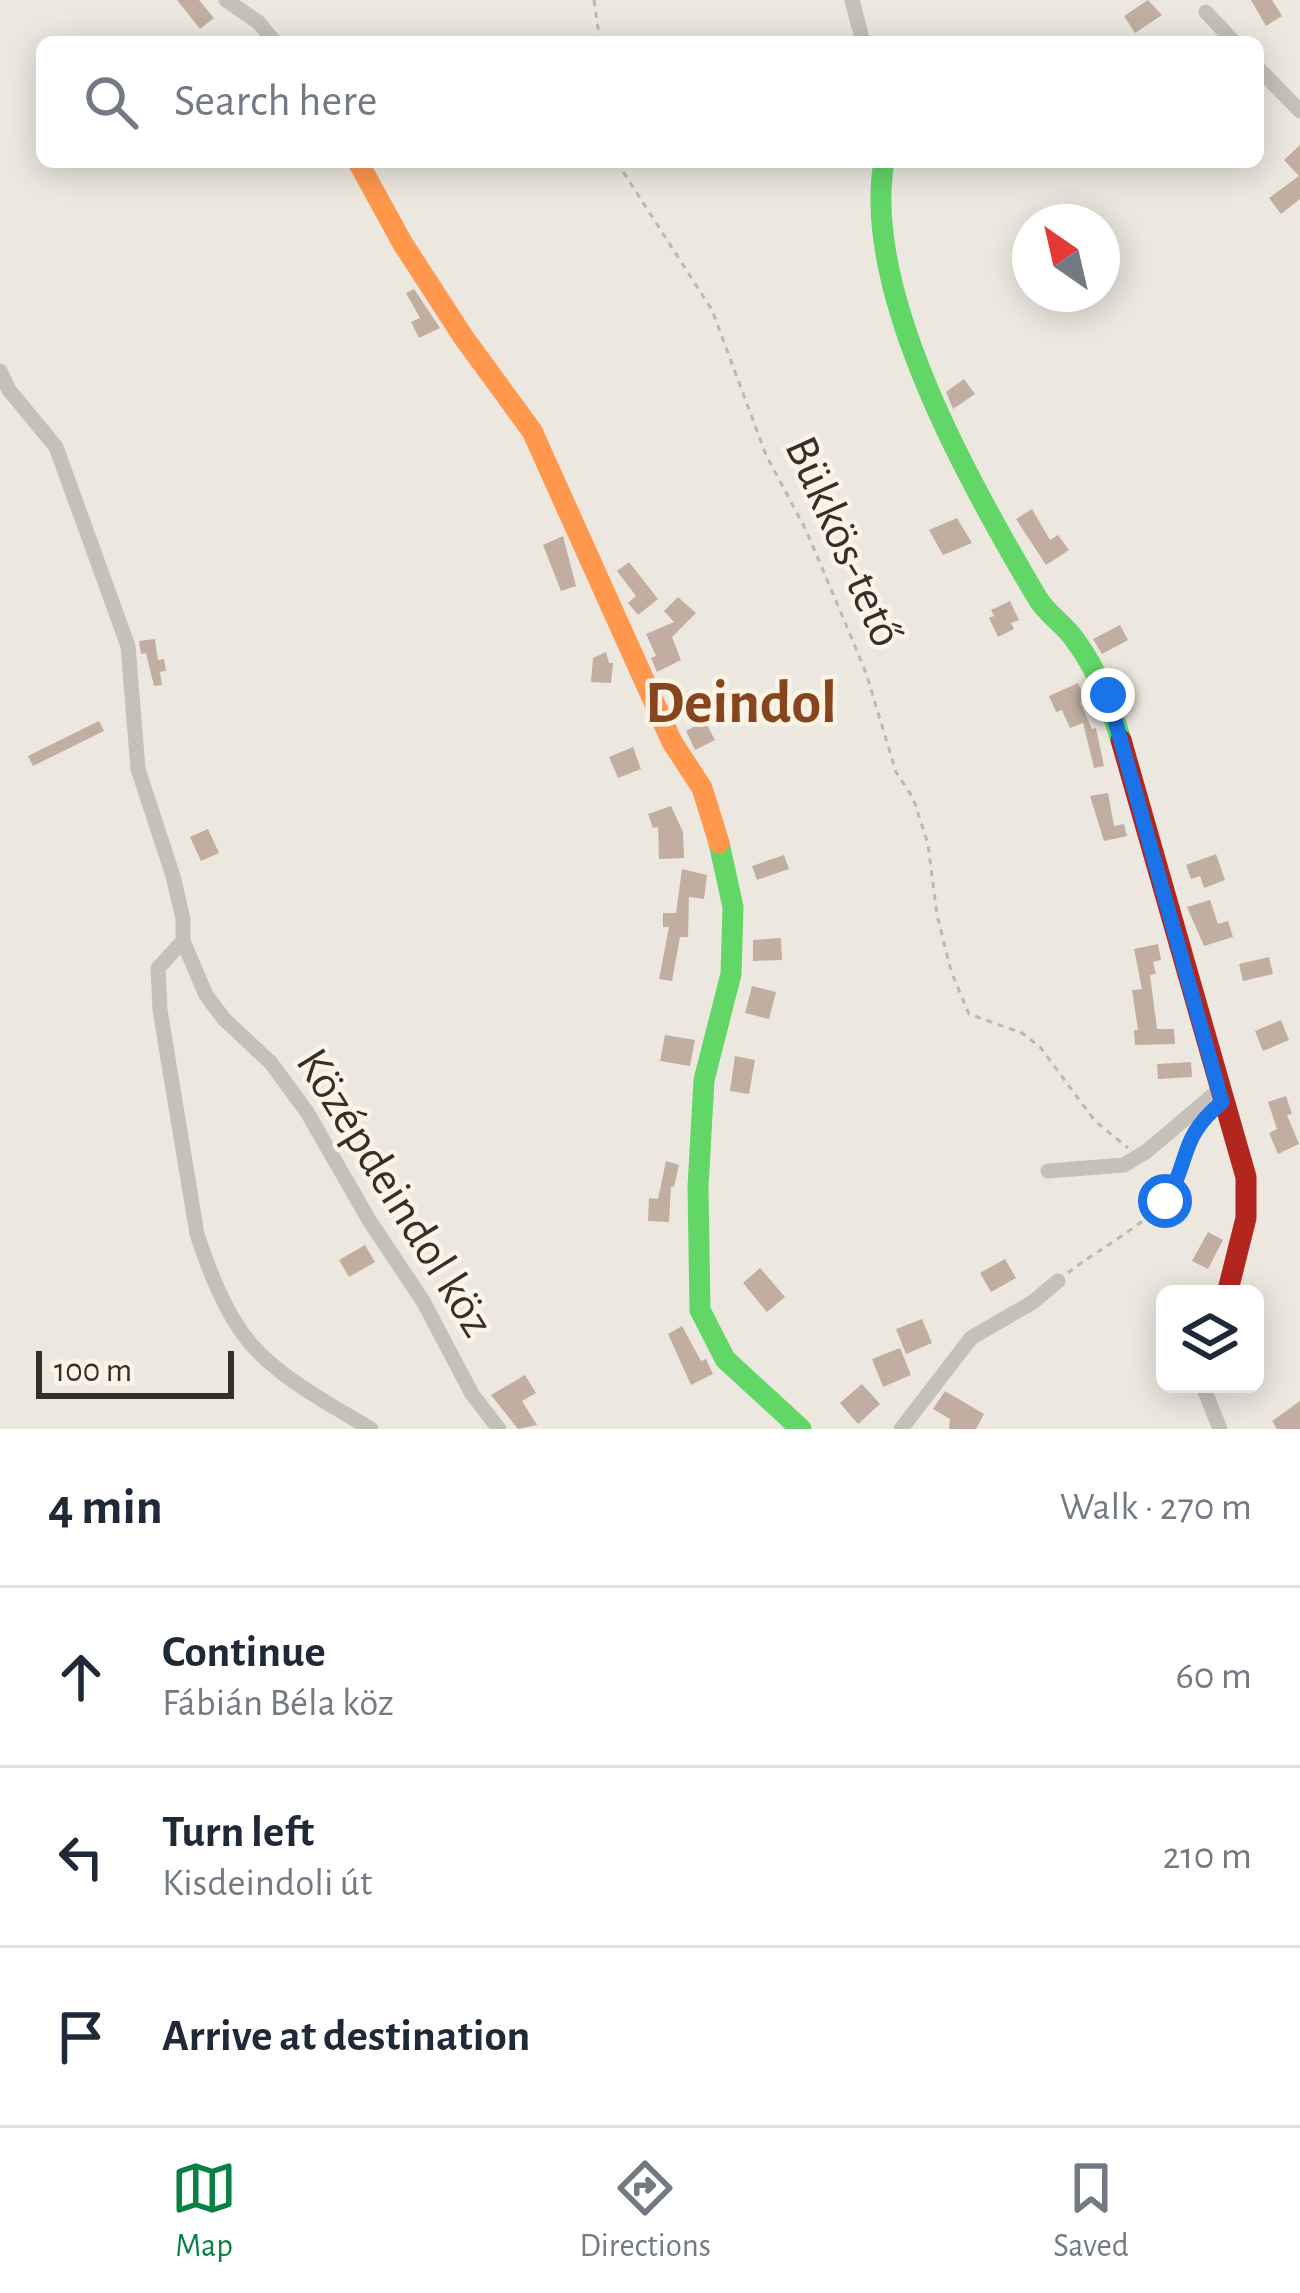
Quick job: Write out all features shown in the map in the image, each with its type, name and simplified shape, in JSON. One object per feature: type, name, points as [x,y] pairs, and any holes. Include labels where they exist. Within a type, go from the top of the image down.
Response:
[{"type":"street","points":[[226,0],[270,36]]},
{"type":"street","points":[[852,0],[861,36]]},
{"type":"street","points":[[1206,12],[1228,36]]},
{"type":"street","points":[[1264,74],[1300,111]]},
{"type":"street","points":[[361,168],[403,244],[532,431],[671,742],[702,788],[723,854],[733,907],[731,974],[704,1080],[700,1310],[725,1359],[801,1429]]},
{"type":"street","points":[[883,168],[884,255],[921,370],[949,438],[1030,586],[1074,637],[1108,695],[1219,1090],[1242,1150],[1250,1198],[1245,1239],[1230,1285]]},
{"type":"street","name":"Középdeindol köz","points":[[0,370],[9,390],[56,447],[128,646],[138,769],[173,876],[183,941],[206,995],[271,1063],[307,1112],[369,1220],[423,1301],[472,1394],[499,1429]]},
{"type":"street","points":[[183,941],[158,968],[160,1010],[197,1234],[207,1264],[250,1343],[317,1397],[371,1429]]},
{"type":"street","points":[[1048,1171],[1124,1165],[1219,1090]]},
{"type":"street","points":[[901,1429],[971,1338],[1033,1302],[1058,1281]]},
{"type":"street","points":[[1206,1393],[1220,1429]]},
{"type":"path","points":[[594,0],[599,36]]},
{"type":"path","name":"Bükkös-tető","points":[[620,168],[712,310],[766,454],[806,530],[844,620],[896,772],[913,798],[928,844],[937,915],[951,971],[969,1015],[1022,1034],[1040,1047],[1095,1121],[1138,1156]]},
{"type":"path","points":[[1058,1281],[1165,1201],[1179,1180],[1192,1131]]},
{"type":"building","points":[[177,0],[199,0],[214,18],[200,29]]},
{"type":"building","points":[[1148,0],[1162,15],[1135,33],[1124,16]]},
{"type":"building","points":[[1251,0],[1272,0],[1282,16],[1266,26]]},
{"type":"building","points":[[1300,145],[1300,199],[1281,214],[1269,198],[1299,176],[1284,160]]},
{"type":"building","points":[[414,289],[440,328],[419,338],[411,322],[420,318],[406,293]]},
{"type":"building","points":[[964,379],[975,394],[953,409],[946,392]]},
{"type":"building","points":[[1032,509],[1050,540],[1058,535],[1069,550],[1046,565],[1016,519]]},
{"type":"building","points":[[957,518],[972,543],[943,555],[929,530]]},
{"type":"building","points":[[563,536],[576,586],[561,591],[543,545]]},
{"type":"building","points":[[629,562],[658,599],[638,615],[628,603],[636,596],[617,571]]},
{"type":"building","points":[[678,597],[696,613],[672,637],[681,660],[657,672],[646,634],[674,622],[664,611]]},
{"type":"building","points":[[1010,601],[1019,620],[1011,623],[1014,629],[998,637],[989,618],[994,616],[991,610]]},
{"type":"building","points":[[1120,625],[1128,640],[1102,654],[1093,639]]},
{"type":"building","points":[[155,639],[158,660],[164,659],[166,671],[160,672],[162,685],[154,686],[139,641]]},
{"type":"building","points":[[606,652],[613,663],[611,683],[591,682],[593,658]]},
{"type":"building","points":[[1078,683],[1085,699],[1080,702],[1092,729],[1096,728],[1104,766],[1094,768],[1083,723],[1070,728],[1049,696]]},
{"type":"building","points":[[99,721],[104,731],[33,766],[28,756]]},
{"type":"building","points":[[705,721],[715,740],[695,750],[686,731]]},
{"type":"building","points":[[633,747],[641,769],[618,778],[609,757]]},
{"type":"building","points":[[1108,793],[1114,826],[1124,824],[1127,836],[1104,841],[1090,796]]},
{"type":"building","points":[[671,806],[683,832],[684,858],[659,859],[658,827],[653,828],[648,814]]},
{"type":"building","points":[[208,829],[219,853],[201,861],[190,837]]},
{"type":"building","points":[[1216,854],[1225,880],[1204,888],[1200,876],[1191,879],[1186,865]]},
{"type":"building","points":[[784,855],[789,869],[757,880],[752,866]]},
{"type":"building","points":[[682,869],[707,875],[704,899],[689,897],[688,937],[680,937],[672,981],[659,979],[669,927],[663,927],[663,913],[676,913]]},
{"type":"building","points":[[1210,900],[1218,924],[1228,921],[1233,937],[1204,946],[1187,907]]},
{"type":"building","points":[[781,938],[782,960],[753,961],[753,940]]},
{"type":"building","points":[[1158,944],[1161,960],[1153,962],[1156,974],[1150,975],[1157,1029],[1174,1029],[1175,1044],[1135,1045],[1134,1030],[1138,1030],[1132,990],[1142,989],[1134,949]]},
{"type":"building","points":[[1269,957],[1273,974],[1243,981],[1239,964]]},
{"type":"building","points":[[752,986],[776,992],[769,1019],[745,1013]]},
{"type":"building","points":[[1281,1020],[1289,1040],[1263,1051],[1255,1031]]},
{"type":"building","points":[[665,1035],[695,1040],[690,1066],[660,1061]]},
{"type":"building","points":[[735,1056],[755,1060],[749,1094],[730,1091]]},
{"type":"building","points":[[1191,1062],[1192,1077],[1158,1079],[1157,1064]]},
{"type":"building","points":[[1286,1096],[1292,1114],[1287,1115],[1299,1144],[1278,1154],[1269,1133],[1277,1129],[1268,1102]]},
{"type":"building","points":[[666,1161],[679,1165],[671,1186],[669,1222],[648,1221],[649,1198],[658,1199]]},
{"type":"building","points":[[1208,1232],[1223,1240],[1208,1269],[1192,1261]]},
{"type":"building","points":[[365,1245],[375,1262],[349,1277],[339,1260]]},
{"type":"building","points":[[1005,1259],[1016,1278],[991,1292],[980,1273]]},
{"type":"building","points":[[760,1268],[785,1297],[767,1312],[743,1283]]},
{"type":"building","points":[[922,1319],[932,1343],[906,1354],[896,1329]]},
{"type":"building","points":[[682,1326],[713,1374],[691,1385],[668,1334]]},
{"type":"building","points":[[900,1348],[911,1375],[883,1387],[872,1359]]},
{"type":"building","points":[[525,1375],[536,1393],[522,1401],[537,1425],[518,1429],[491,1395]]},
{"type":"building","points":[[862,1384],[880,1404],[858,1424],[840,1403]]},
{"type":"building","points":[[945,1391],[984,1414],[976,1429],[949,1429],[950,1419],[933,1409]]},
{"type":"building","points":[[1300,1401],[1300,1429],[1277,1429],[1272,1421]]},
{"type":"traffic: fast","points":[[884,168],[881,214],[889,270],[928,388],[983,502],[1038,599],[1090,664],[1121,740]]},
{"type":"traffic: fast","points":[[719,843],[733,907],[731,974],[704,1080],[698,1187],[700,1310],[725,1359],[801,1429]]},
{"type":"traffic: slow","points":[[361,168],[403,244],[464,338],[532,431],[672,742],[702,788],[719,843]]},
{"type":"traffic: jam","points":[[1121,740],[1246,1177],[1246,1218],[1229,1285]]},
{"type":"district","name":"Deindol","points":[[741,704]]},
{"type":"route","points":[[1108,695],[1222,1102],[1192,1131],[1179,1180],[1165,1201]]}]
